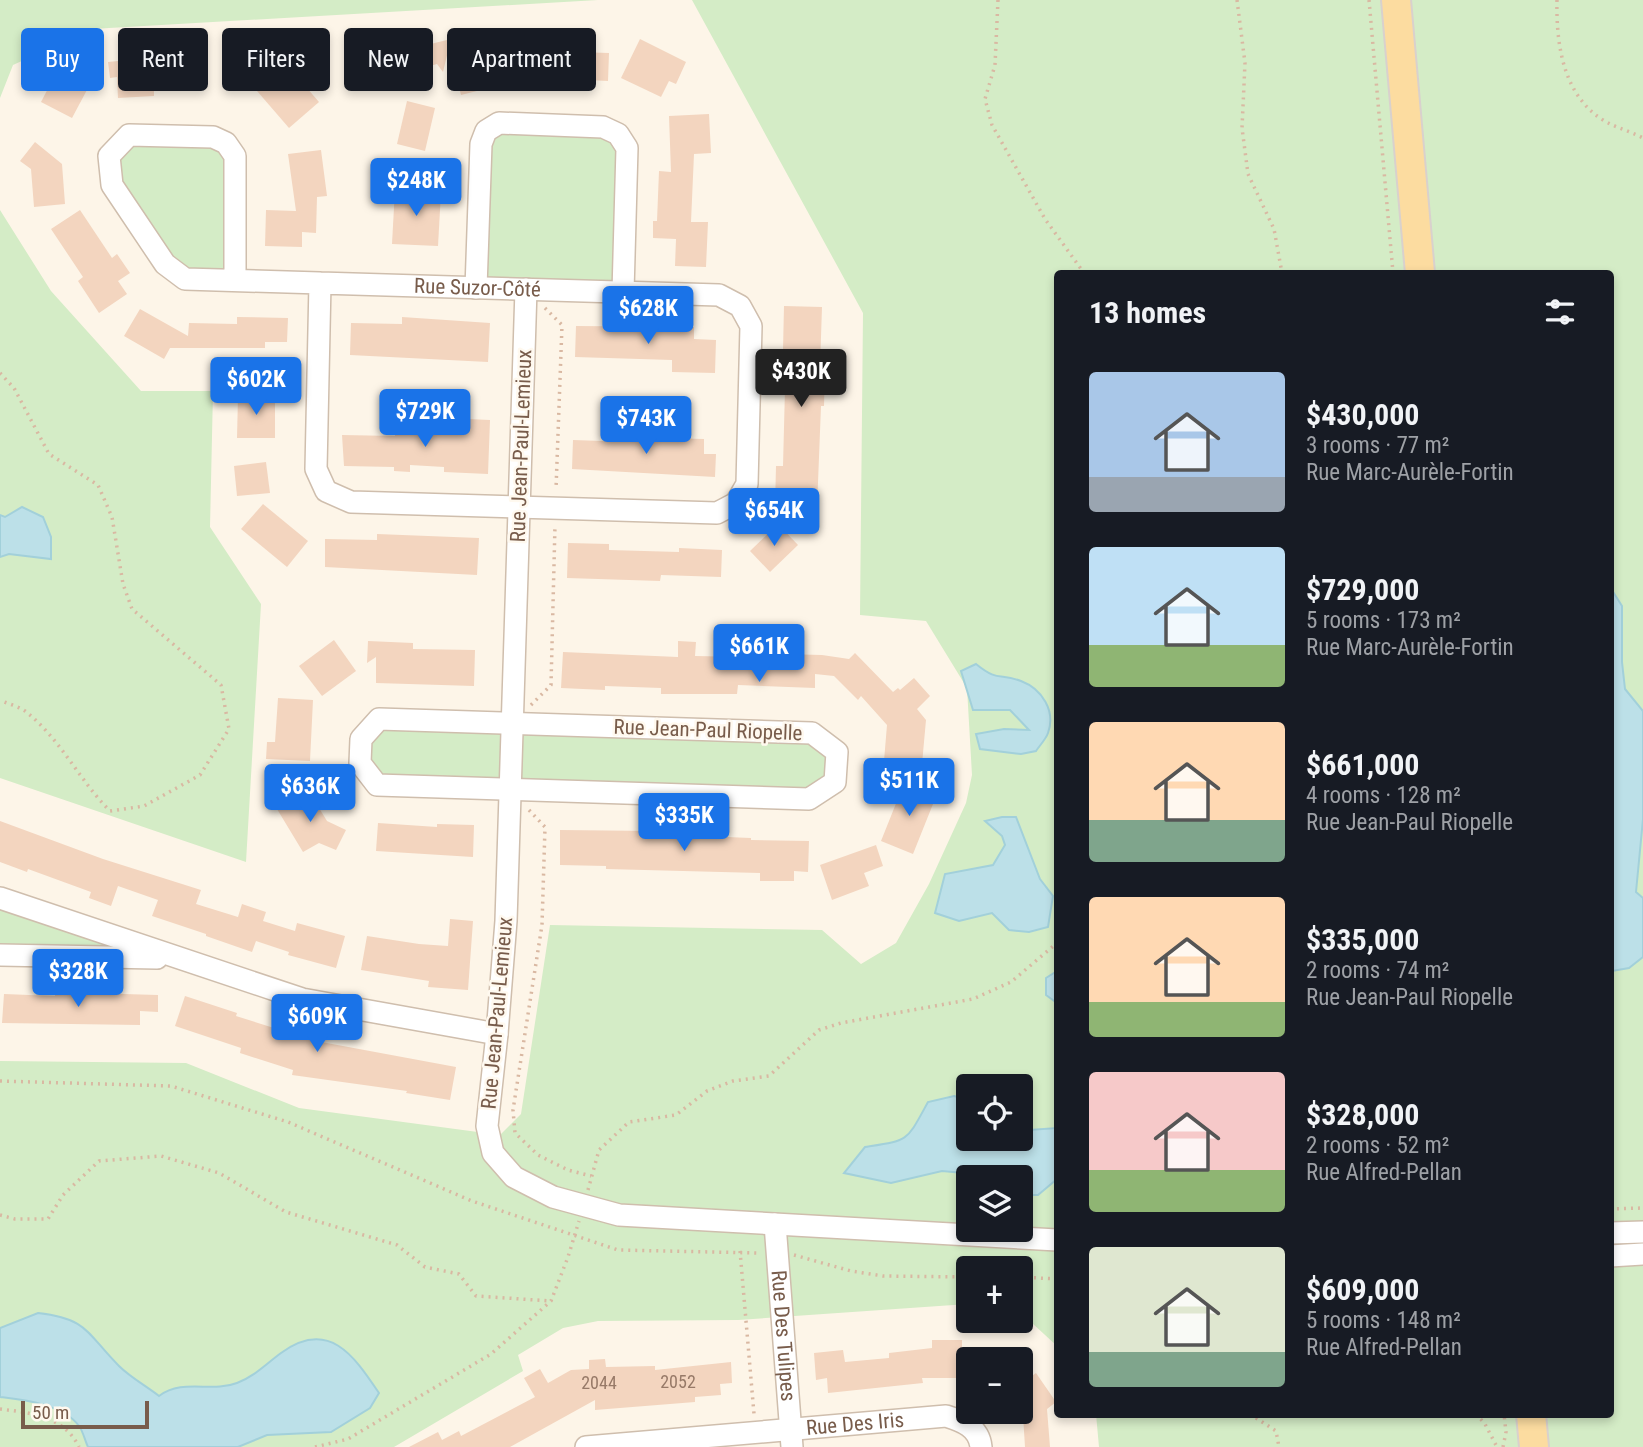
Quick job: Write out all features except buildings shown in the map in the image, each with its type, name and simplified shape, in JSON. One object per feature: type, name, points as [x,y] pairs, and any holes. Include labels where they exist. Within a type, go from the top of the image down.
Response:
[{"type":"main road","points":[[1396,0],[1420,270]]},
{"type":"main road","points":[[1404,0],[1404,72]]},
{"type":"main road","points":[[1531,1418],[1534,1447]]},
{"type":"street","points":[[476,288],[481,144],[486,131],[499,123],[603,127],[618,134],[627,148],[623,292]]},
{"type":"street","name":"Rue Suzor-Côté","points":[[235,280],[235,156],[226,143],[214,137],[129,135],[108,156],[112,185],[165,264],[185,279],[719,295],[740,306],[751,326],[747,484],[736,503],[717,513],[519,507]]},
{"type":"street","points":[[320,283],[316,469],[326,491],[351,502],[519,507]]},
{"type":"street","name":"Rue Jean-Paul-Lemieux","points":[[526,289],[506,921],[498,1034],[487,1126],[494,1153],[514,1177],[553,1197],[619,1215],[1054,1240]]},
{"type":"street","name":"Rue Jean-Paul Riopelle","points":[[379,719],[811,733],[837,752],[835,782],[809,799],[510,790],[376,785],[360,763],[361,739],[379,719]]},
{"type":"street","points":[[0,898],[302,999],[498,1034]]},
{"type":"street","points":[[0,955],[177,958]]},
{"type":"street","name":"Rue Des Tulipes","points":[[775,1224],[792,1437]]},
{"type":"street","points":[[1614,1233],[1643,1233]]},
{"type":"street","points":[[1614,1255],[1643,1254]]},
{"type":"street","name":"Rue Des Iris","points":[[586,1447],[756,1431],[792,1437],[946,1416],[967,1422],[980,1440],[981,1447]]},
{"type":"path","points":[[998,0],[995,65],[985,99],[992,125],[1045,219],[1082,270]]},
{"type":"path","points":[[1237,0],[1245,63],[1242,128],[1248,174],[1273,229],[1281,270]]},
{"type":"path","points":[[1369,0],[1393,270]]},
{"type":"path","points":[[1556,0],[1562,62],[1584,105],[1602,120],[1643,138]]},
{"type":"path","points":[[0,373],[13,388],[49,454],[97,485],[112,517],[123,584],[132,610],[221,685],[229,729],[200,775],[144,806],[110,811],[92,794],[55,741],[24,710],[0,700]]},
{"type":"path","points":[[510,790],[545,827],[542,925],[513,1110],[515,1133],[538,1156],[568,1170],[592,1176]]},
{"type":"path","points":[[599,1150],[629,1122],[676,1115],[707,1091],[733,1081],[769,1076],[818,1030],[841,1023],[973,999],[1010,982],[1054,945]]},
{"type":"path","points":[[0,1081],[171,1086],[288,1122],[471,1201],[575,1235],[551,1301],[491,1354],[348,1439],[315,1447]]},
{"type":"path","points":[[0,1215],[15,1219],[48,1219],[63,1195],[99,1161],[161,1156],[219,1173],[286,1212],[397,1245],[425,1267],[459,1274],[476,1296],[551,1301]]},
{"type":"path","points":[[1614,1209],[1643,1208]]},
{"type":"path","points":[[740,1251],[756,1431]]},
{"type":"path","points":[[1033,1278],[1054,1279]]},
{"type":"path","points":[[0,1409],[49,1417],[74,1436],[79,1447]]},
{"type":"path","points":[[1256,1418],[1276,1431],[1279,1447]]},
{"type":"path","points":[[1480,1418],[1497,1447]]},
{"type":"path","points":[[1503,1447],[1506,1432],[1504,1418]]},
{"type":"green space","points":[[0,0],[598,0],[104,28],[21,28],[21,61],[13,65],[0,98]]},
{"type":"green space","points":[[692,0],[1643,0],[1643,1447],[1099,1447],[1096,1418],[1614,1418],[1614,270],[1054,270],[1054,1343],[1033,1324],[1033,1256],[956,1256],[956,1305],[738,1320],[598,1321],[563,1328],[518,1355],[523,1371],[394,1447],[0,1447],[0,1061],[186,1063],[299,1108],[500,1135],[521,1114],[550,925],[822,930],[861,964],[896,943],[929,884],[966,803],[972,775],[967,688],[926,621],[860,615],[863,313]]},
{"type":"green space","points":[[486,131],[618,134],[623,292],[476,288]]},
{"type":"green space","points":[[129,135],[226,143],[235,280],[165,264],[109,156]]},
{"type":"green space","points":[[0,210],[51,291],[141,391],[213,391],[210,527],[261,604],[246,862],[0,778]]},
{"type":"green space","points":[[379,719],[812,733],[837,752],[835,782],[809,799],[377,785],[361,739]]},
{"type":"green space","points":[[0,898],[177,958],[0,955]]},
{"type":"water","points":[[22,507],[43,517],[51,537],[51,559],[9,554],[0,557],[0,515],[5,517]]},
{"type":"water","points":[[1614,593],[1622,606],[1625,689],[1643,711],[1643,819],[1636,892],[1643,898],[1643,957],[1629,968],[1614,971]]},
{"type":"water","points":[[976,664],[994,675],[1021,681],[1041,695],[1049,709],[1050,725],[1036,751],[1021,754],[980,749],[976,734],[1004,729],[1029,730],[1010,710],[973,710],[961,671]]},
{"type":"water","points":[[1016,817],[1040,879],[1053,896],[1048,927],[1029,932],[1009,930],[992,913],[959,921],[935,913],[945,874],[993,865],[1005,845],[1002,836],[985,821]]},
{"type":"water","points":[[1054,973],[1054,1001],[1046,995],[1046,978]]},
{"type":"water","points":[[954,1096],[956,1151],[1033,1151],[1033,1130],[1054,1128],[1054,1182],[1038,1195],[1033,1195],[1033,1165],[956,1165],[956,1172],[942,1171],[891,1183],[844,1173],[865,1147],[899,1140],[915,1125],[928,1102]]},
{"type":"water","points":[[38,1313],[68,1319],[85,1329],[123,1370],[159,1396],[178,1388],[217,1387],[237,1383],[298,1343],[313,1339],[339,1346],[350,1355],[379,1393],[370,1408],[331,1432],[267,1435],[238,1447],[88,1447],[79,1426],[63,1413],[42,1404],[0,1397],[0,1328]]}]
